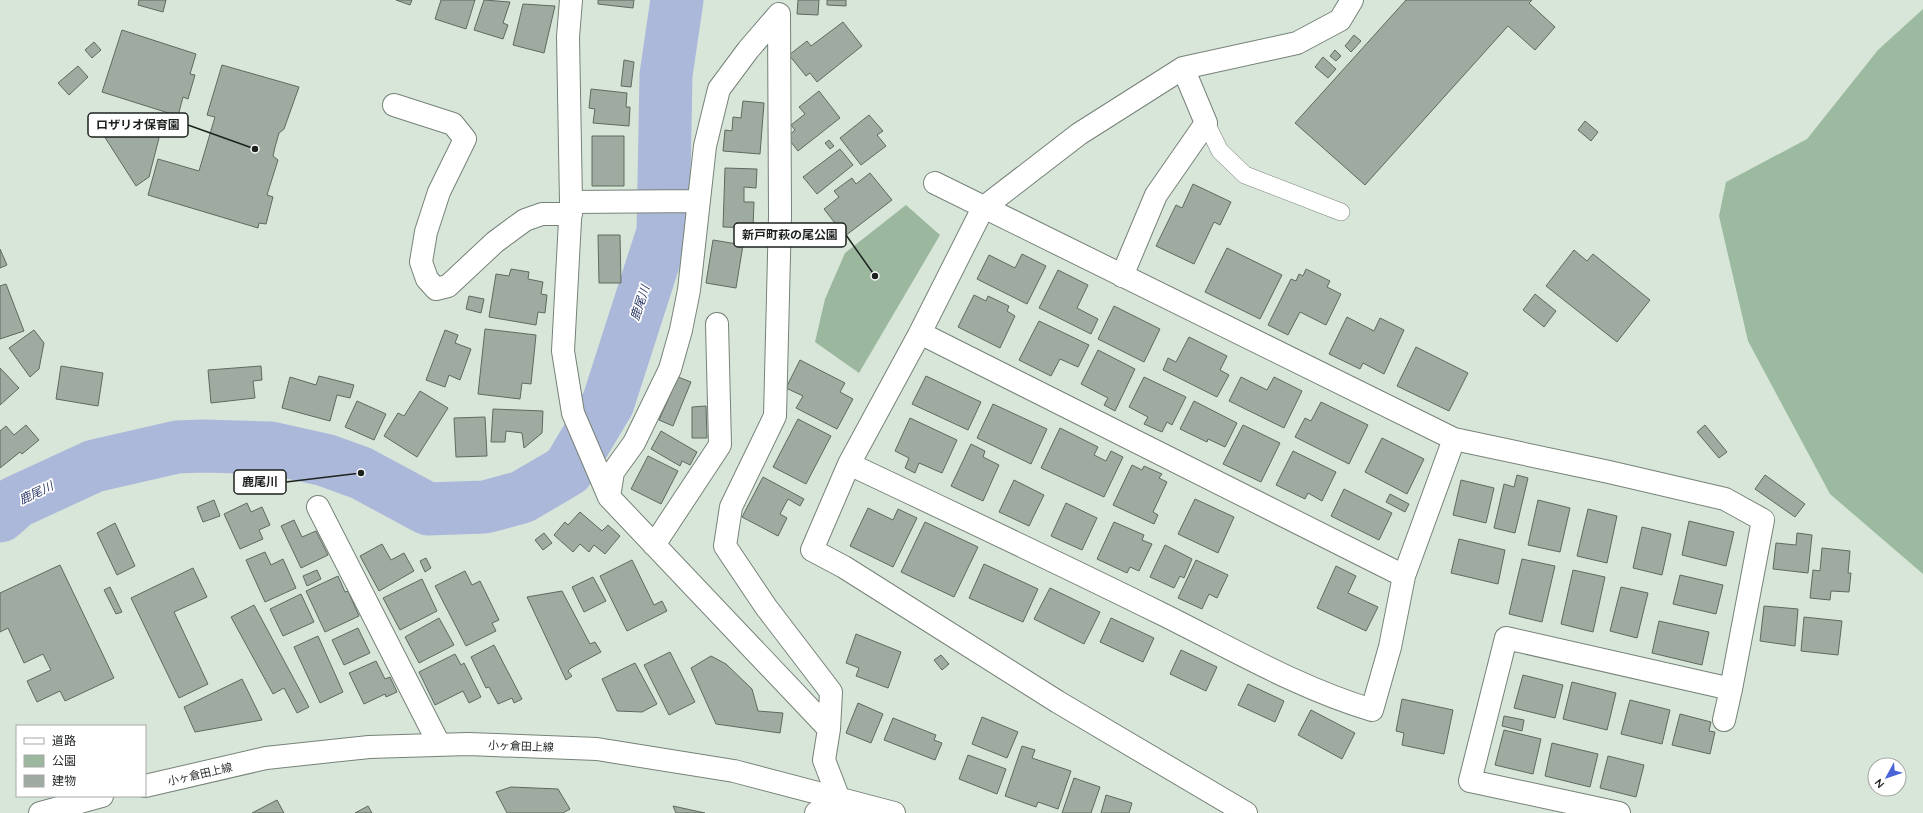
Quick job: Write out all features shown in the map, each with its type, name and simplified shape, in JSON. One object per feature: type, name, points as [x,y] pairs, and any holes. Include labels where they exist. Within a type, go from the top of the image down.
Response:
[{"type":"street","points":[[571,0],[568,36],[571,208],[563,351],[573,412],[609,497],[830,729]]},
{"type":"street","points":[[1246,813],[1058,702],[844,567],[812,550],[849,464],[920,333],[983,208],[1079,134],[1183,68],[1297,43],[1340,20],[1352,0]]},
{"type":"street","points":[[609,497],[613,472],[634,443],[670,369],[682,330],[689,290],[705,146],[718,89],[748,50],[780,14],[780,216],[775,416],[731,507],[725,546],[766,607],[831,692],[830,729],[824,760],[841,806],[816,813]]},
{"type":"street","points":[[1122,276],[1156,195],[1206,123],[1183,68]]},
{"type":"street","points":[[394,105],[453,124],[465,139],[439,192],[426,232],[421,262],[427,279],[436,289],[448,286],[495,242],[525,220],[542,214],[571,208],[628,202],[699,200]]},
{"type":"street","points":[[935,183],[1454,439],[1725,498],[1763,520],[1724,720]]},
{"type":"street","points":[[654,545],[720,445],[717,324]]},
{"type":"street","points":[[920,333],[1404,576]]},
{"type":"street","points":[[849,464],[1060,564],[1280,673],[1351,704],[1372,710],[1390,647],[1404,576],[1454,439]]},
{"type":"street","points":[[318,507],[439,744]]},
{"type":"street","points":[[1619,813],[1470,781],[1506,638],[1731,689]]},
{"type":"street","name":"小ヶ倉田上線","points":[[146,786],[266,758],[369,747],[468,744],[597,749],[734,771],[841,806],[894,813]]},
{"type":"street","points":[[40,813],[98,797]]},
{"type":"lane","points":[[1206,123],[1220,151],[1245,176],[1341,212]]},
{"type":"green space","points":[[1923,9],[1923,574],[1830,494],[1748,341],[1719,216],[1726,182],[1807,139],[1878,50]]},
{"type":"green space","points":[[906,205],[940,235],[859,373],[815,342],[825,299],[845,253]]},
{"type":"building","points":[[139,0],[166,0],[163,12],[138,5]]},
{"type":"building","points":[[396,0],[412,0],[410,5]]},
{"type":"building","points":[[441,0],[475,0],[466,29],[435,19]]},
{"type":"building","points":[[484,0],[510,2],[503,23],[508,25],[503,39],[474,30]]},
{"type":"building","points":[[598,0],[634,0],[633,8],[598,4]]},
{"type":"building","points":[[798,0],[819,0],[818,15],[797,14]]},
{"type":"building","points":[[827,0],[846,0],[846,6],[827,5]]},
{"type":"building","points":[[1406,0],[1532,0],[1529,3],[1555,27],[1535,50],[1508,26],[1365,185],[1295,123]]},
{"type":"building","points":[[523,4],[555,6],[544,53],[513,45]]},
{"type":"building","points":[[843,22],[862,46],[817,82],[810,73],[806,76],[789,55],[807,41],[811,46]]},
{"type":"building","points":[[122,30],[196,54],[190,74],[195,75],[188,99],[183,97],[178,116],[102,92]]},
{"type":"building","points":[[1354,35],[1361,41],[1351,52],[1345,46]]},
{"type":"building","points":[[94,42],[101,50],[92,58],[85,50]]},
{"type":"building","points":[[1335,50],[1341,56],[1336,61],[1330,56]]},
{"type":"building","points":[[1323,57],[1336,69],[1328,78],[1315,67]]},
{"type":"building","points":[[624,60],[634,62],[631,87],[621,86]]},
{"type":"building","points":[[222,65],[299,87],[284,129],[279,133],[275,147],[273,156],[278,160],[267,195],[273,197],[266,224],[259,223],[258,228],[148,195],[158,159],[199,171],[215,117],[207,115]]},
{"type":"building","points":[[78,66],[88,77],[69,95],[58,83]]},
{"type":"building","points":[[591,89],[627,93],[626,107],[630,107],[629,126],[593,123],[595,109],[589,108]]},
{"type":"building","points":[[819,91],[840,118],[798,151],[787,137],[795,130],[791,125],[805,114],[799,107]]},
{"type":"building","points":[[743,101],[764,103],[760,154],[723,151],[725,130],[732,131],[733,117],[741,118]]},
{"type":"building","points":[[869,115],[883,131],[877,135],[886,146],[861,165],[840,138]]},
{"type":"building","points":[[113,120],[149,126],[159,138],[149,177],[136,186],[99,128]]},
{"type":"building","points":[[1585,121],[1598,132],[1591,141],[1578,130]]},
{"type":"building","points":[[592,136],[624,136],[624,186],[592,186]]},
{"type":"building","points":[[829,140],[834,146],[830,149],[825,143]]},
{"type":"building","points":[[840,149],[853,165],[817,194],[803,177]]},
{"type":"building","points":[[725,168],[757,169],[756,188],[744,187],[744,202],[754,202],[753,228],[723,227]]},
{"type":"building","points":[[870,173],[892,200],[845,236],[824,209],[839,197],[834,191],[852,178],[856,184]]},
{"type":"building","points":[[1193,184],[1231,202],[1220,225],[1214,222],[1194,264],[1156,246],[1176,205],[1182,208]]},
{"type":"building","points":[[598,235],[620,235],[621,283],[599,283]]},
{"type":"building","points":[[713,240],[743,245],[736,288],[706,283]]},
{"type":"building","points":[[1227,248],[1282,275],[1260,319],[1205,292]]},
{"type":"building","points":[[0,249],[7,265],[0,268]]},
{"type":"building","points":[[1574,250],[1587,261],[1593,254],[1650,300],[1617,342],[1546,286]]},
{"type":"building","points":[[1022,254],[1046,266],[1027,304],[977,279],[989,255],[1015,268]]},
{"type":"building","points":[[511,269],[529,272],[528,279],[543,282],[541,294],[547,295],[545,313],[538,312],[536,325],[489,317],[496,274],[509,276]]},
{"type":"building","points":[[1306,269],[1330,281],[1327,287],[1341,294],[1326,325],[1300,312],[1288,335],[1268,325],[1291,279],[1296,281],[1299,274],[1303,276]]},
{"type":"building","points":[[1058,270],[1088,285],[1077,308],[1098,319],[1091,334],[1039,308]]},
{"type":"building","points":[[6,284],[24,331],[0,339],[0,286]]},
{"type":"building","points":[[1535,294],[1556,311],[1544,327],[1523,310]]},
{"type":"building","points":[[974,295],[986,301],[988,296],[1009,306],[1007,311],[1015,316],[1000,348],[958,327]]},
{"type":"building","points":[[469,296],[484,299],[481,313],[466,309]]},
{"type":"building","points":[[1114,306],[1160,329],[1144,362],[1098,339]]},
{"type":"building","points":[[1347,317],[1374,331],[1380,318],[1404,330],[1384,374],[1363,363],[1360,369],[1329,354]]},
{"type":"building","points":[[1039,321],[1089,345],[1078,367],[1060,359],[1051,376],[1019,360]]},
{"type":"building","points":[[485,329],[536,335],[531,384],[522,383],[520,399],[478,394]]},
{"type":"building","points":[[34,330],[44,343],[39,369],[30,377],[9,348]]},
{"type":"building","points":[[445,330],[458,335],[455,343],[471,349],[460,380],[449,375],[445,387],[426,380]]},
{"type":"building","points":[[1189,337],[1227,356],[1220,370],[1229,375],[1217,397],[1163,370],[1168,358],[1176,362]]},
{"type":"building","points":[[1416,347],[1468,373],[1449,411],[1397,386]]},
{"type":"building","points":[[1098,350],[1135,369],[1115,411],[1104,405],[1108,398],[1081,384]]},
{"type":"building","points":[[800,360],[845,383],[840,392],[853,399],[837,429],[796,408],[803,396],[786,388]]},
{"type":"building","points":[[61,366],[103,373],[98,406],[56,399]]},
{"type":"building","points":[[261,366],[262,380],[253,381],[255,398],[211,403],[208,370]]},
{"type":"building","points":[[0,368],[19,388],[0,405]]},
{"type":"building","points":[[319,376],[354,385],[350,398],[337,395],[330,421],[282,408],[290,377],[316,385]]},
{"type":"building","points":[[926,376],[981,402],[968,430],[912,404]]},
{"type":"building","points":[[678,377],[691,382],[673,426],[659,420]]},
{"type":"building","points":[[1144,377],[1186,397],[1172,425],[1167,422],[1162,432],[1144,424],[1148,417],[1129,407]]},
{"type":"building","points":[[1241,377],[1267,390],[1274,377],[1302,391],[1284,428],[1229,401]]},
{"type":"building","points":[[420,391],[448,408],[417,457],[384,436],[398,413],[404,416]]},
{"type":"building","points":[[357,401],[386,414],[374,440],[345,427]]},
{"type":"building","points":[[1194,401],[1237,423],[1225,447],[1208,439],[1207,442],[1180,429]]},
{"type":"building","points":[[1321,402],[1368,425],[1349,464],[1295,437],[1305,418],[1311,421]]},
{"type":"building","points":[[993,404],[1047,429],[1031,464],[977,438]]},
{"type":"building","points":[[706,406],[707,438],[692,438],[692,407]]},
{"type":"building","points":[[493,409],[543,411],[542,433],[524,448],[522,433],[506,431],[505,442],[491,442]]},
{"type":"building","points":[[485,417],[487,456],[456,457],[454,418]]},
{"type":"building","points":[[910,418],[957,440],[942,473],[919,463],[915,473],[905,468],[909,458],[895,451]]},
{"type":"building","points":[[798,419],[831,436],[806,484],[773,467]]},
{"type":"building","points":[[26,425],[39,440],[22,454],[20,452],[0,468],[0,431],[6,426],[14,435]]},
{"type":"building","points":[[1243,425],[1280,443],[1261,482],[1223,464]]},
{"type":"building","points":[[1705,425],[1727,452],[1719,458],[1697,432]]},
{"type":"building","points":[[1060,428],[1098,447],[1094,455],[1106,461],[1111,451],[1123,457],[1104,497],[1041,468]]},
{"type":"building","points":[[661,431],[697,452],[690,465],[682,461],[680,466],[651,449]]},
{"type":"building","points":[[1382,438],[1424,459],[1407,494],[1365,472]]},
{"type":"building","points":[[971,444],[985,451],[983,457],[999,465],[983,501],[951,486]]},
{"type":"building","points":[[1293,451],[1336,472],[1322,501],[1308,493],[1305,499],[1276,485]]},
{"type":"building","points":[[648,456],[678,471],[661,504],[631,489]]},
{"type":"building","points":[[1132,465],[1142,470],[1144,466],[1162,474],[1159,478],[1167,482],[1153,512],[1158,515],[1154,524],[1113,505]]},
{"type":"building","points":[[1517,475],[1528,478],[1515,533],[1494,528],[1504,484],[1514,487]]},
{"type":"building","points":[[1765,475],[1805,504],[1795,517],[1755,489]]},
{"type":"building","points":[[763,477],[804,499],[800,506],[788,499],[780,514],[787,518],[778,536],[742,517]]},
{"type":"building","points":[[1014,480],[1044,495],[1029,526],[999,512]]},
{"type":"building","points":[[1461,480],[1494,488],[1486,523],[1453,515]]},
{"type":"building","points":[[1344,489],[1392,513],[1379,540],[1331,516]]},
{"type":"building","points":[[1390,494],[1409,504],[1405,512],[1386,502]]},
{"type":"building","points":[[1195,499],[1234,517],[1218,553],[1178,534]]},
{"type":"building","points":[[214,500],[220,516],[203,522],[197,507]]},
{"type":"building","points":[[1538,500],[1570,508],[1560,552],[1528,545]]},
{"type":"building","points":[[247,503],[251,512],[262,507],[270,525],[259,530],[263,539],[240,549],[224,514]]},
{"type":"building","points":[[1066,503],[1097,518],[1082,550],[1051,536]]},
{"type":"building","points":[[868,508],[893,520],[898,509],[917,518],[893,567],[850,546]]},
{"type":"building","points":[[1588,509],[1617,516],[1607,563],[1577,556]]},
{"type":"building","points":[[580,512],[602,531],[608,525],[620,536],[605,554],[594,545],[589,552],[580,544],[573,552],[554,535],[565,522],[568,525]]},
{"type":"building","points":[[294,520],[302,537],[316,531],[328,555],[301,568],[281,526]]},
{"type":"building","points":[[1689,521],[1734,532],[1726,566],[1682,555]]},
{"type":"building","points":[[925,522],[978,547],[954,597],[901,572]]},
{"type":"building","points":[[1114,522],[1144,535],[1142,540],[1152,544],[1139,571],[1130,567],[1127,573],[1097,559]]},
{"type":"building","points":[[115,523],[135,566],[117,575],[97,533]]},
{"type":"building","points":[[1642,527],[1671,534],[1662,575],[1633,568]]},
{"type":"building","points":[[544,533],[552,543],[543,550],[535,540]]},
{"type":"building","points":[[1797,533],[1812,535],[1808,573],[1773,569],[1776,543],[1796,545]]},
{"type":"building","points":[[1459,539],[1505,550],[1498,584],[1451,573]]},
{"type":"building","points":[[382,544],[391,560],[404,553],[414,571],[379,591],[360,556]]},
{"type":"building","points":[[1165,545],[1192,559],[1184,578],[1180,576],[1174,588],[1150,577]]},
{"type":"building","points":[[1822,548],[1850,551],[1848,573],[1851,573],[1849,592],[1831,591],[1830,600],[1810,598],[1813,570],[1820,571]]},
{"type":"building","points":[[265,552],[271,565],[283,559],[296,588],[265,602],[246,560]]},
{"type":"building","points":[[426,558],[431,568],[425,572],[420,561]]},
{"type":"building","points":[[1522,559],[1555,566],[1542,622],[1509,614]]},
{"type":"building","points":[[632,560],[654,605],[662,601],[667,611],[627,631],[600,576]]},
{"type":"building","points":[[1196,560],[1228,575],[1217,598],[1209,594],[1202,609],[1178,598]]},
{"type":"building","points":[[984,564],[1038,589],[1023,622],[969,598]]},
{"type":"building","points":[[60,565],[114,678],[65,701],[60,691],[37,702],[27,681],[51,670],[43,654],[24,663],[8,628],[0,632],[0,593]]},
{"type":"building","points":[[1336,566],[1356,576],[1348,593],[1378,607],[1366,631],[1317,608]]},
{"type":"building","points":[[193,568],[207,597],[174,612],[208,684],[179,698],[131,598]]},
{"type":"building","points":[[317,570],[321,579],[307,586],[303,576]]},
{"type":"building","points":[[1573,570],[1605,577],[1593,632],[1561,624]]},
{"type":"building","points":[[465,571],[472,585],[480,581],[499,620],[492,623],[496,631],[466,646],[435,586]]},
{"type":"building","points":[[1680,575],[1723,585],[1716,614],[1673,604]]},
{"type":"building","points":[[338,576],[345,592],[348,591],[359,616],[325,632],[306,591]]},
{"type":"building","points":[[593,577],[606,601],[584,612],[572,587]]},
{"type":"building","points":[[422,579],[437,611],[400,630],[383,598]]},
{"type":"building","points":[[110,587],[122,612],[116,614],[104,590]]},
{"type":"building","points":[[1621,587],[1648,593],[1637,638],[1610,631]]},
{"type":"building","points":[[1050,588],[1100,612],[1084,644],[1034,619]]},
{"type":"building","points":[[562,591],[590,644],[595,642],[601,652],[571,668],[568,671],[572,676],[566,680],[527,597]]},
{"type":"building","points":[[301,594],[314,622],[283,636],[270,609]]},
{"type":"building","points":[[254,605],[309,707],[297,713],[284,688],[273,694],[231,617]]},
{"type":"building","points":[[1764,606],[1798,609],[1795,646],[1760,641]]},
{"type":"building","points":[[1804,617],[1842,621],[1838,655],[1801,651]]},
{"type":"building","points":[[439,618],[454,645],[419,663],[405,637]]},
{"type":"building","points":[[1111,618],[1154,638],[1143,662],[1100,642]]},
{"type":"building","points":[[1659,621],[1709,632],[1702,665],[1652,653]]},
{"type":"building","points":[[358,628],[370,653],[344,665],[332,640]]},
{"type":"building","points":[[856,634],[901,652],[888,688],[856,676],[859,668],[846,663]]},
{"type":"building","points":[[318,636],[343,692],[320,703],[294,647]]},
{"type":"building","points":[[494,645],[522,699],[514,703],[512,698],[498,704],[489,687],[486,688],[471,657]]},
{"type":"building","points":[[1181,650],[1217,667],[1206,691],[1170,674]]},
{"type":"building","points":[[670,652],[695,702],[669,715],[644,665]]},
{"type":"building","points":[[455,654],[461,665],[464,663],[481,697],[469,703],[463,691],[435,705],[419,672]]},
{"type":"building","points":[[941,655],[949,664],[942,670],[934,660]]},
{"type":"building","points":[[711,656],[726,664],[752,689],[758,711],[783,713],[780,733],[716,724],[691,668]]},
{"type":"building","points":[[376,661],[385,679],[390,677],[397,692],[386,697],[385,694],[364,704],[349,673]]},
{"type":"building","points":[[635,663],[657,704],[642,712],[617,711],[602,679]]},
{"type":"building","points":[[1523,675],[1563,685],[1555,718],[1514,708]]},
{"type":"building","points":[[242,679],[262,720],[195,732],[184,707]]},
{"type":"building","points":[[1572,682],[1616,693],[1607,730],[1563,719]]},
{"type":"building","points":[[1248,684],[1284,701],[1275,722],[1238,705]]},
{"type":"building","points":[[1402,699],[1453,710],[1444,754],[1402,745],[1404,733],[1396,731]]},
{"type":"building","points":[[1630,700],[1670,710],[1662,744],[1621,734]]},
{"type":"building","points":[[858,703],[883,714],[871,743],[846,733]]},
{"type":"building","points":[[1311,710],[1355,733],[1342,759],[1298,735]]},
{"type":"building","points":[[1680,714],[1711,722],[1709,731],[1715,732],[1710,754],[1672,745]]},
{"type":"building","points":[[1504,716],[1524,720],[1522,731],[1502,726]]},
{"type":"building","points":[[982,717],[1018,732],[1007,758],[972,744]]},
{"type":"building","points":[[893,718],[936,735],[934,740],[942,743],[935,760],[884,740]]},
{"type":"building","points":[[1504,730],[1541,739],[1533,774],[1495,765]]},
{"type":"building","points":[[1552,743],[1598,754],[1590,787],[1545,776]]},
{"type":"building","points":[[1022,746],[1035,750],[1032,758],[1071,771],[1058,809],[1038,802],[1036,807],[1005,796]]},
{"type":"building","points":[[968,755],[1006,769],[997,794],[959,779]]},
{"type":"building","points":[[1608,756],[1644,765],[1636,797],[1600,788]]},
{"type":"building","points":[[1074,778],[1100,787],[1091,813],[1062,813]]},
{"type":"building","points":[[511,787],[558,789],[570,809],[563,813],[507,813],[496,792]]},
{"type":"building","points":[[1106,795],[1132,803],[1129,813],[1101,813]]},
{"type":"building","points":[[277,800],[284,813],[252,813]]},
{"type":"building","points":[[368,806],[372,813],[355,813]]},
{"type":"building","points":[[673,806],[705,813],[676,813]]},
{"type":"waterway","name":"鹿尾川","points":[[0,516],[16,502],[94,466],[177,447],[204,446],[271,448],[325,460],[361,473],[428,509],[485,507],[522,497],[568,470],[608,403],[663,232],[666,75],[677,0]]},
{"type":"place","name":"ロザリオ保育園","points":[[255,149]]},
{"type":"place","name":"新戸町萩の尾公園","points":[[875,276]]},
{"type":"place","name":"鹿尾川","points":[[361,473]]}]
